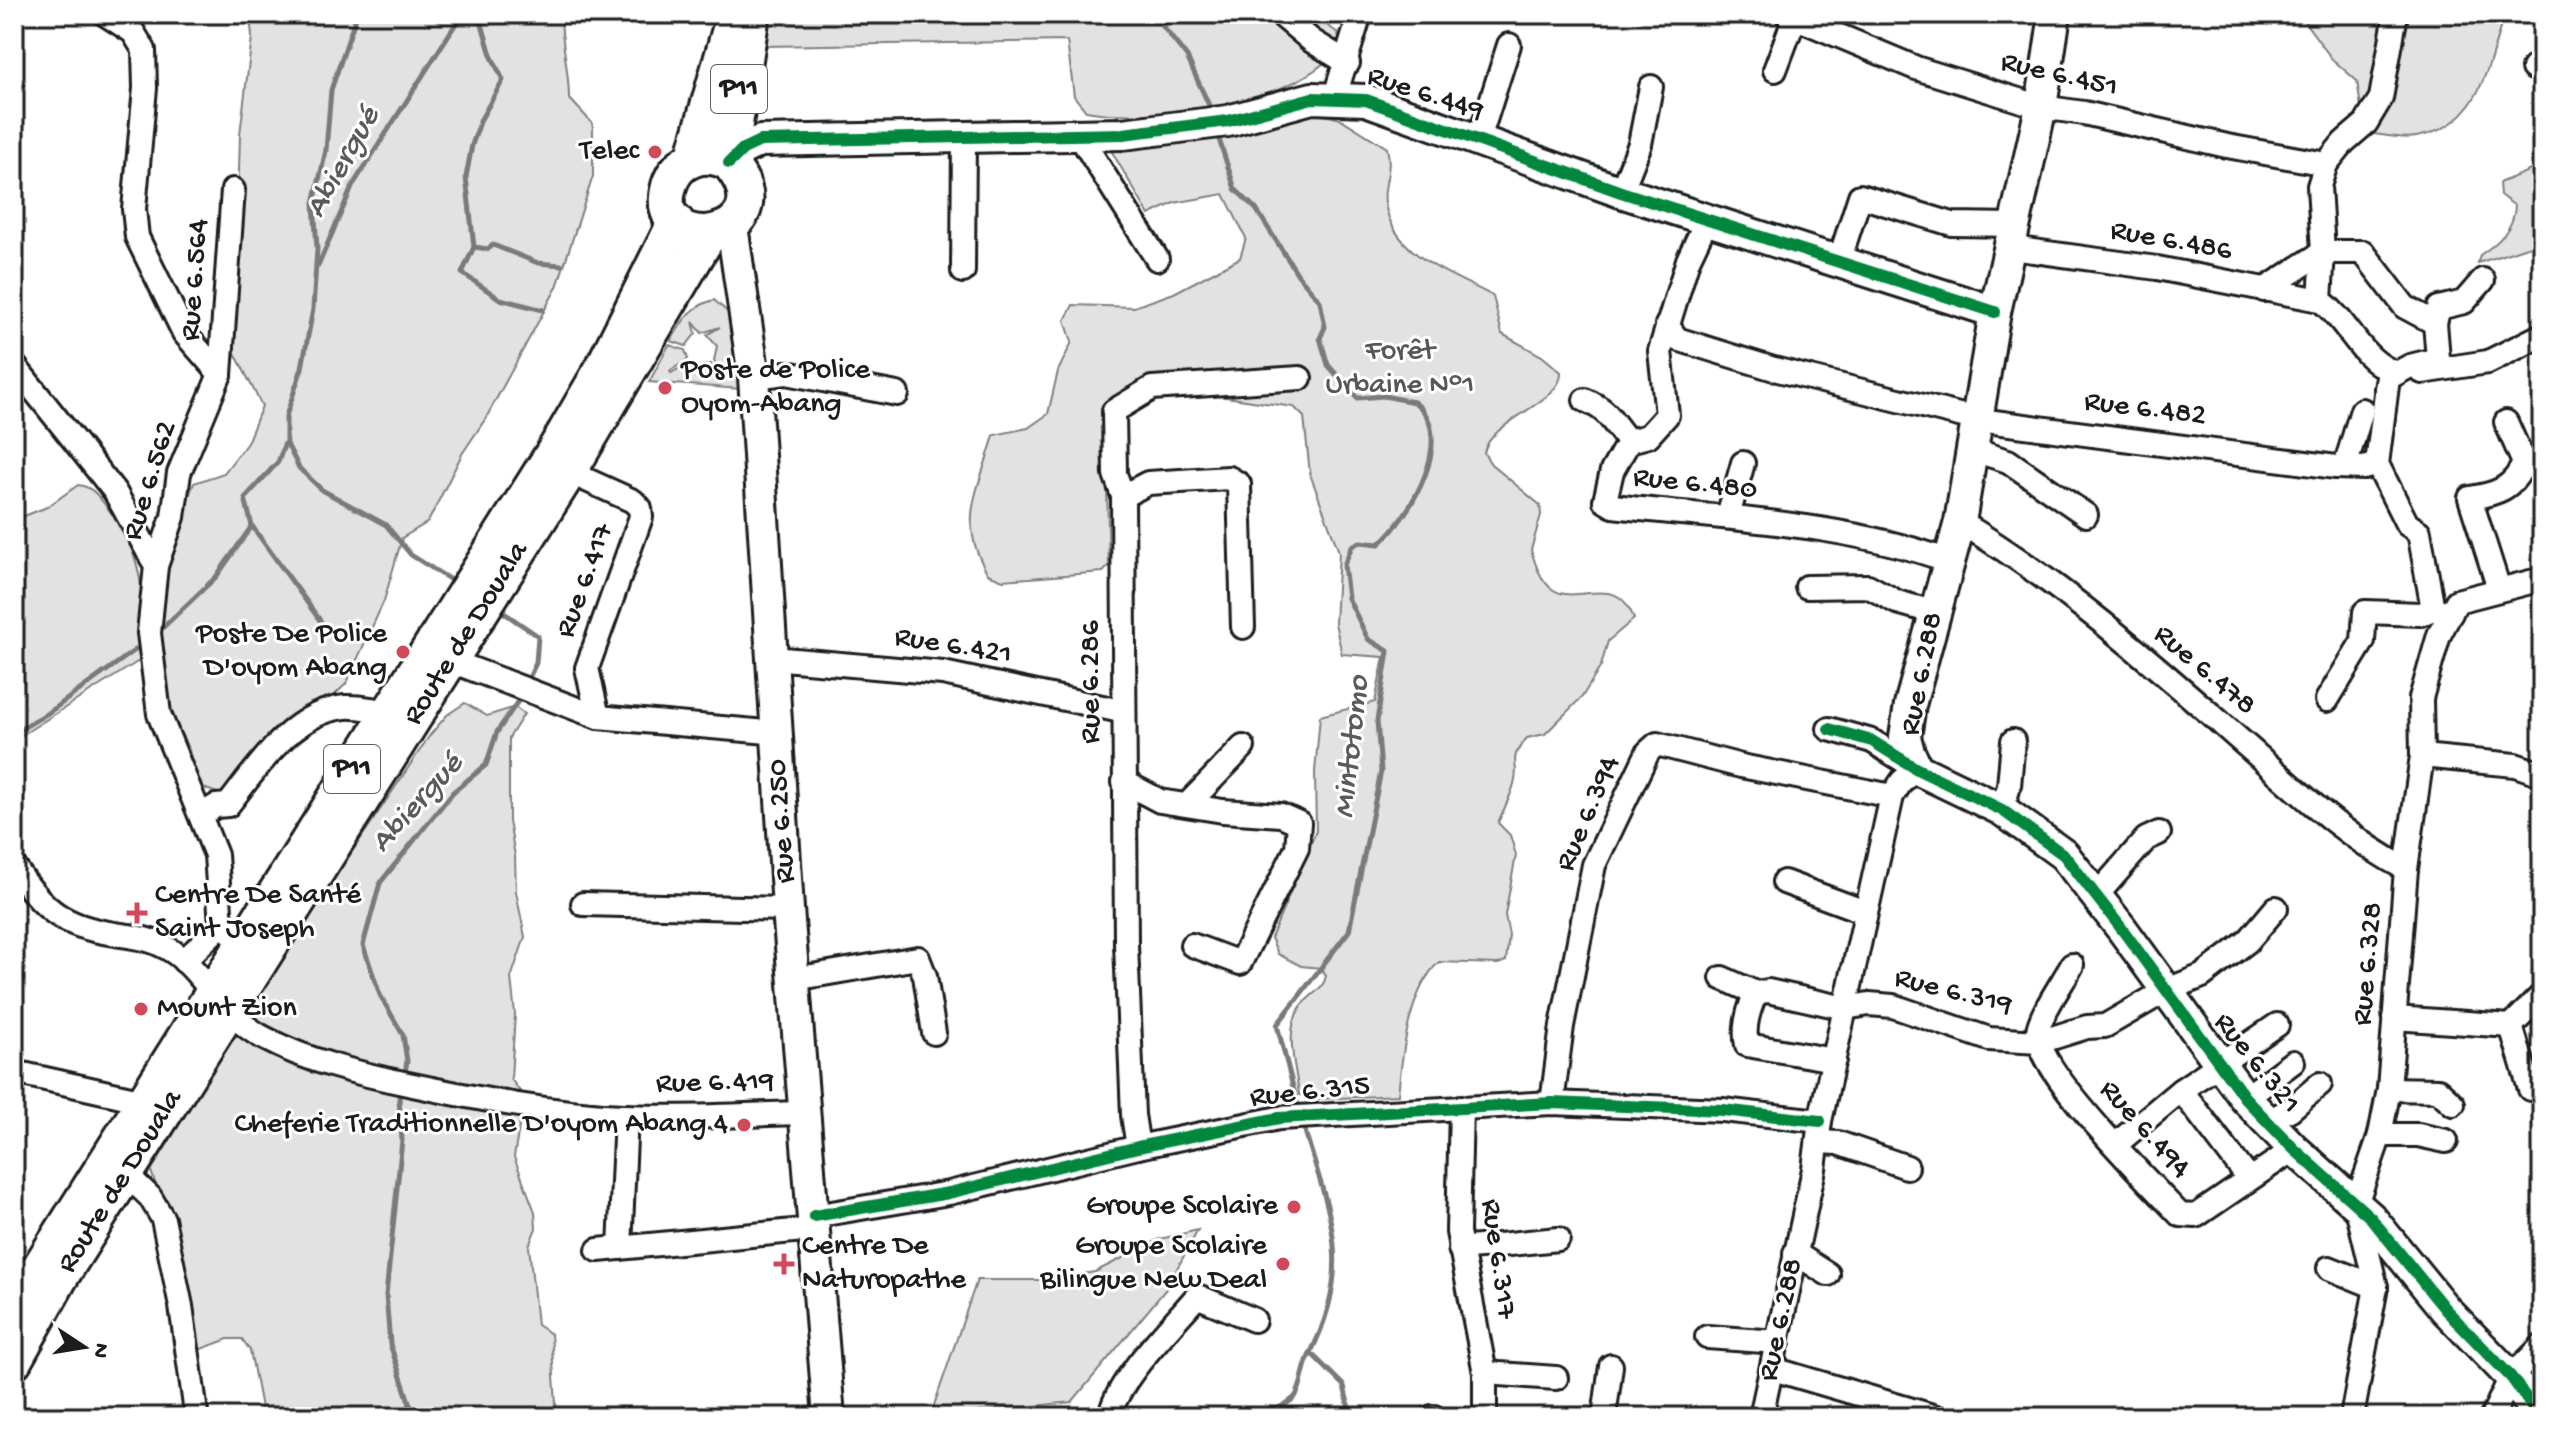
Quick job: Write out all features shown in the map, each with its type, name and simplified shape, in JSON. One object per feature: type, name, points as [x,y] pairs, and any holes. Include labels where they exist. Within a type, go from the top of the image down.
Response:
[{"type":"main road","name":"P11","points":[[693,159],[733,14]]},
{"type":"main road","name":"P11","points":[[729,163],[752,14]]},
{"type":"main road","points":[[720,231],[685,229],[676,221],[667,191],[676,171],[693,159],[707,156],[729,163]]},
{"type":"main road","name":"Route de Douala","points":[[14,1361],[60,1278],[126,1174],[219,1003],[438,656],[569,472],[720,231],[742,211],[745,194],[740,177],[729,163]]},
{"type":"main road","name":"P11","points":[[14,1308],[144,1101],[219,1003],[232,934],[388,711],[438,656],[602,369],[676,221]]},
{"type":"street","points":[[105,14],[133,32],[144,50],[145,88],[134,209],[137,237],[184,333],[220,374]]},
{"type":"street","points":[[1280,14],[1319,46],[1348,63]]},
{"type":"street","points":[[1335,96],[1348,63],[1360,14]]},
{"type":"street","name":"Rue 6.288","points":[[1761,1417],[1865,912],[1892,796],[1902,781],[1917,769],[1905,737],[1933,612],[1960,522],[1995,312],[2041,107],[2055,14]]},
{"type":"street","points":[[2392,378],[2376,364],[2336,312],[2320,300],[2323,252],[2319,186],[2326,164],[2344,142],[2366,123],[2381,98],[2396,14]]},
{"type":"street","points":[[1775,70],[1791,16]]},
{"type":"street","name":"Rue 6.451","points":[[1791,16],[1916,68],[2041,107],[2326,164]]},
{"type":"street","points":[[1479,139],[1509,45]]},
{"type":"street","points":[[1621,192],[1640,144],[1651,87]]},
{"type":"street","name":"Rue 6.449","points":[[729,163],[743,149],[760,141],[1079,135],[1216,123],[1312,98],[1335,96],[1366,100],[1621,192],[1995,312]]},
{"type":"street","points":[[1079,135],[1157,259]]},
{"type":"street","points":[[963,271],[964,136]]},
{"type":"street","name":"Rue 6.564","points":[[220,374],[233,190]]},
{"type":"street","name":"Rue 6.486","points":[[1811,252],[1841,255],[1860,196],[1952,224],[2320,300]]},
{"type":"street","name":"Rue 6.480","points":[[1707,220],[1688,260],[1667,325],[1659,364],[1667,415],[1648,436],[1629,441],[1612,471],[1605,501],[1613,506],[1728,516],[1880,540],[1949,561]]},
{"type":"street","name":"Rue 6.250","points":[[720,231],[754,377],[788,909],[829,1417]]},
{"type":"street","points":[[2264,290],[2323,252],[2363,252],[2405,307],[2435,323]]},
{"type":"street","points":[[2442,611],[2419,532],[2407,524],[2377,464],[2392,378],[2410,366],[2438,359],[2435,323],[2439,308],[2464,302],[2483,280]]},
{"type":"street","name":"Rue 6.482","points":[[1667,325],[1677,339],[1774,369],[1906,400],[1976,435],[2345,467],[2364,468],[2377,464]]},
{"type":"street","points":[[2392,378],[2488,362],[2542,335]]},
{"type":"street","points":[[14,365],[115,492],[156,566]]},
{"type":"street","points":[[754,377],[786,373],[897,394]]},
{"type":"street","name":"Rue 6.562","points":[[220,374],[215,394],[187,447],[173,517],[156,566],[149,633],[159,714],[216,855],[232,934]]},
{"type":"street","name":"Rue 6.286","points":[[1138,1147],[1130,1065],[1121,711],[1123,496],[1115,474],[1114,411],[1152,388],[1300,378]]},
{"type":"street","points":[[1585,400],[1607,410],[1618,430],[1629,441]]},
{"type":"street","points":[[2345,467],[2362,410]]},
{"type":"street","points":[[2499,589],[2470,498],[2500,493],[2519,475],[2524,463],[2506,422]]},
{"type":"street","points":[[1976,435],[2086,515]]},
{"type":"street","points":[[1728,516],[1743,463]]},
{"type":"street","name":"Rue 6.417","points":[[569,472],[633,501],[640,508],[641,517],[587,668],[598,717]]},
{"type":"street","points":[[1123,496],[1148,483],[1229,478],[1239,484],[1243,627]]},
{"type":"street","name":"Rue 6.478","points":[[1960,522],[2039,571],[2247,746],[2312,807],[2365,847],[2406,869]]},
{"type":"street","points":[[2327,700],[2363,641],[2365,612],[2421,614],[2442,611],[2457,601],[2542,579]]},
{"type":"street","points":[[1807,587],[1868,586],[1897,602],[1933,612]]},
{"type":"street","name":"Rue 6.328","points":[[2356,1204],[2380,1135],[2389,1089],[2406,869],[2422,756],[2421,698],[2439,635],[2442,611]]},
{"type":"street","points":[[438,656],[598,717],[778,733]]},
{"type":"street","name":"Rue 6.421","points":[[772,658],[943,673],[1121,711]]},
{"type":"street","points":[[557,702],[587,668]]},
{"type":"street","points":[[201,815],[216,806],[228,805],[281,740],[315,716],[345,707],[388,711]]},
{"type":"street","points":[[1829,729],[1872,741],[1917,769]]},
{"type":"street","points":[[2002,810],[2009,786],[2013,741]]},
{"type":"street","name":"Rue 6.394","points":[[1552,1103],[1562,1026],[1594,865],[1648,752],[1657,744],[1741,766],[1892,796]]},
{"type":"street","points":[[1189,803],[1243,747]]},
{"type":"street","points":[[2422,756],[2515,765],[2542,774]]},
{"type":"street","name":"Rue 6.321","points":[[1917,769],[2002,810],[2064,855],[2097,895],[2245,1098],[2294,1149],[2356,1204],[2445,1309],[2524,1373],[2540,1417]]},
{"type":"street","points":[[1124,782],[1160,801],[1189,803],[1223,811],[1281,815],[1299,823],[1300,838],[1240,963],[1192,945]]},
{"type":"street","points":[[2097,895],[2146,839],[2159,833]]},
{"type":"street","name":"Rue 6.419","points":[[14,866],[33,895],[56,916],[109,933],[147,938],[169,948],[219,1003],[263,1038],[376,1077],[448,1093],[626,1116],[806,1113]]},
{"type":"street","points":[[1784,882],[1865,912]]},
{"type":"street","points":[[583,904],[788,909]]},
{"type":"street","name":"Rue 6.319","points":[[1722,978],[1756,993],[1768,991],[1845,1008],[1869,1004],[1893,1006],[1989,1039],[2039,1042],[2087,1027],[2105,1026],[2165,991],[2202,976],[2248,941],[2276,908]]},
{"type":"street","points":[[184,961],[232,934]]},
{"type":"street","points":[[794,979],[918,958],[925,976],[934,1033]]},
{"type":"street","points":[[2039,1042],[2038,1029],[2072,965]]},
{"type":"street","points":[[1756,993],[1748,1020],[1747,1045],[1834,1060]]},
{"type":"street","points":[[2394,1018],[2511,1026],[2542,995]]},
{"type":"street","points":[[2115,1145],[2181,1090],[2277,1025]]},
{"type":"street","points":[[2511,1026],[2530,1089]]},
{"type":"street","name":"Rue 6.494","points":[[2039,1042],[2058,1077],[2180,1215],[2196,1216],[2294,1149]]},
{"type":"street","points":[[2245,1098],[2293,1062]]},
{"type":"street","points":[[14,1072],[144,1101]]},
{"type":"street","points":[[2267,1122],[2291,1109],[2320,1084]]},
{"type":"street","points":[[2389,1089],[2438,1090],[2453,1104]]},
{"type":"street","points":[[2181,1090],[2249,1179]]},
{"type":"street","name":"Rue 6.315","points":[[626,1116],[609,1249],[814,1222],[963,1190],[1138,1147],[1279,1118],[1314,1115],[1552,1103],[1723,1110],[1819,1131],[1838,1143],[1907,1167]]},
{"type":"street","name":"Rue 6.317","points":[[1461,1107],[1457,1201],[1460,1249],[1469,1274],[1471,1308],[1485,1373],[1485,1417]]},
{"type":"street","points":[[2380,1135],[2418,1135],[2446,1141]]},
{"type":"street","points":[[126,1174],[150,1197],[163,1219],[181,1306],[196,1413]]},
{"type":"street","points":[[2352,1417],[2376,1287],[2356,1204]]},
{"type":"street","points":[[1460,1249],[1558,1239]]},
{"type":"street","points":[[1795,1253],[1828,1274]]},
{"type":"street","points":[[2329,1268],[2376,1287]]},
{"type":"street","points":[[1110,1417],[1111,1407],[1135,1372],[1197,1296],[1254,1320]]},
{"type":"street","points":[[1707,1337],[1778,1342]]},
{"type":"street","points":[[2492,1417],[2542,1346]]},
{"type":"street","points":[[1604,1417],[1611,1366]]},
{"type":"street","points":[[1773,1369],[1936,1417]]},
{"type":"street","points":[[1485,1373],[1556,1378]]},
{"type":"green space","points":[[241,14],[561,14],[569,98],[593,124],[593,176],[557,287],[486,418],[462,454],[428,522],[402,538],[384,601],[346,684],[228,797],[198,786],[188,746],[171,718],[159,638],[163,623],[162,565],[194,483],[224,473],[247,443],[262,406],[234,351],[240,134],[252,37],[251,26]]},
{"type":"green space","points":[[769,14],[1311,14],[1338,33],[1340,45],[1321,66],[1294,82],[1260,95],[1185,111],[1114,114],[1086,111],[1074,96],[1067,41],[763,46]]},
{"type":"green space","points":[[2299,14],[2501,14],[2501,25],[2483,80],[2465,110],[2436,131],[2404,138],[2365,133],[2357,81],[2332,59]]},
{"type":"green space","name":"Forêt Urbaine N°1","points":[[1316,113],[1341,119],[1387,148],[1389,164],[1385,203],[1399,237],[1427,261],[1493,296],[1502,334],[1542,356],[1561,372],[1559,382],[1551,392],[1499,431],[1484,453],[1491,464],[1540,505],[1541,515],[1531,550],[1544,581],[1562,593],[1596,592],[1618,596],[1627,604],[1634,619],[1608,641],[1601,666],[1582,697],[1545,734],[1527,738],[1515,756],[1514,786],[1498,823],[1510,835],[1516,855],[1505,915],[1509,935],[1506,961],[1498,964],[1439,962],[1429,974],[1420,989],[1409,1024],[1398,1095],[1319,1099],[1299,1095],[1292,1036],[1297,1014],[1323,984],[1326,976],[1321,968],[1301,966],[1278,954],[1271,938],[1316,831],[1315,772],[1320,716],[1375,702],[1384,657],[1342,654],[1335,623],[1339,552],[1310,474],[1304,417],[1294,407],[1200,394],[1153,392],[1108,399],[1105,406],[1109,566],[1103,572],[1003,580],[988,574],[978,555],[972,520],[977,488],[994,435],[1028,428],[1048,414],[1058,371],[1072,342],[1065,320],[1073,305],[1134,307],[1174,293],[1240,258],[1246,238],[1224,194],[1174,203],[1149,215],[1112,152],[1114,147],[1284,123]]},
{"type":"green space","points":[[2542,160],[2542,270],[2530,246],[2478,263],[2480,255],[2504,235],[2512,222],[2515,206],[2500,195],[2499,183],[2531,170]]},
{"type":"green space","points":[[714,300],[731,315],[741,389],[649,382],[669,345],[685,350],[688,359],[671,373],[689,363],[700,367],[711,364],[720,377],[723,375],[714,361],[717,346],[707,335],[720,327],[702,333],[693,322],[696,333],[686,346],[671,341],[688,315]]},
{"type":"green space","points":[[78,485],[91,490],[106,506],[119,523],[135,559],[142,597],[142,659],[14,740],[14,520],[47,507]]},
{"type":"green space","points":[[465,703],[487,716],[515,707],[524,714],[509,738],[509,821],[515,856],[516,892],[525,937],[511,978],[515,1014],[511,1079],[524,1097],[514,1157],[535,1212],[536,1228],[529,1246],[537,1325],[551,1334],[557,1417],[275,1417],[262,1413],[250,1350],[242,1339],[228,1339],[196,1351],[170,1226],[151,1171],[283,955],[430,735],[447,715]]},
{"type":"green space","points":[[1198,1230],[1166,1289],[1072,1402],[930,1417],[977,1280],[1045,1280],[1095,1272],[1160,1239]]},
{"type":"waterway","name":"Abiergué","points":[[357,14],[331,90],[326,150],[314,203],[317,249],[313,309],[302,368],[286,416],[286,442],[299,468],[322,490],[386,525],[411,555],[457,584]]},
{"type":"waterway","name":"Abiergué","points":[[318,266],[353,185],[462,14]]},
{"type":"waterway","points":[[479,14],[491,55],[503,80],[481,119],[472,145],[466,177],[474,247],[462,273],[500,299],[543,310]]},
{"type":"waterway","name":"Mintotomo","points":[[1153,14],[1187,57],[1212,112]]},
{"type":"waterway","name":"Mintotomo","points":[[1217,133],[1235,189],[1256,209],[1298,275],[1320,301],[1325,327],[1320,338],[1328,365],[1357,398],[1384,396],[1414,402],[1427,416],[1432,434],[1425,475],[1404,515],[1379,544],[1360,542],[1352,546],[1344,565],[1348,598],[1368,639],[1388,651],[1377,721],[1381,771],[1349,931],[1277,1025],[1299,1110]]},
{"type":"waterway","points":[[474,247],[488,249],[493,245],[538,263],[561,265]]},
{"type":"waterway","name":"Abiergué","points":[[285,443],[278,462],[245,498],[252,526],[332,637]]},
{"type":"waterway","points":[[156,634],[216,577],[252,526]]},
{"type":"waterway","name":"Abiergué","points":[[497,608],[538,636],[536,663],[527,682]]},
{"type":"waterway","points":[[14,733],[48,713],[145,643]]},
{"type":"waterway","name":"Abiergué","points":[[404,1078],[407,1061],[403,1035],[380,995],[363,945],[380,883],[453,792],[486,765],[497,732],[522,695]]},
{"type":"waterway","name":"Abiergué","points":[[401,1087],[402,1140],[386,1295],[390,1344],[414,1417]]},
{"type":"waterway","name":"Mintotomo","points":[[1264,1417],[1295,1397],[1332,1294],[1335,1266],[1329,1213],[1303,1124]]},
{"type":"waterway","points":[[1312,1354],[1344,1386],[1351,1417]]},
{"type":"cycle path","points":[[729,163],[743,149],[760,141],[1123,134],[1228,121],[1312,98],[1366,100],[1621,192],[1995,312]]},
{"type":"cycle path","points":[[1829,729],[1872,741],[1917,769],[2002,810],[2064,855],[2245,1098],[2294,1149],[2371,1218],[2445,1309],[2511,1377],[2540,1417]]},
{"type":"cycle path","points":[[814,1216],[949,1193],[1138,1147],[1279,1118],[1552,1103],[1723,1110],[1820,1121]]},
{"type":"place","name":"Telec","points":[[655,152]]},
{"type":"place","name":"Poste de Police Oyom-Abang","points":[[665,388]]},
{"type":"place","name":"Poste De Police D'oyom Abang","points":[[403,652]]},
{"type":"place","name":"Centre De Santé Saint Joseph","points":[[137,913]]},
{"type":"place","name":"Mount Zion","points":[[141,1009]]},
{"type":"place","name":"Cheferie Traditionnelle D'oyom Abang 4","points":[[744,1125]]},
{"type":"place","name":"Groupe Scolaire","points":[[1294,1207]]},
{"type":"place","name":"Centre De Naturopathe","points":[[784,1264]]},
{"type":"place","name":"Groupe Scolaire Bilingue New Deal","points":[[1283,1264]]}]
